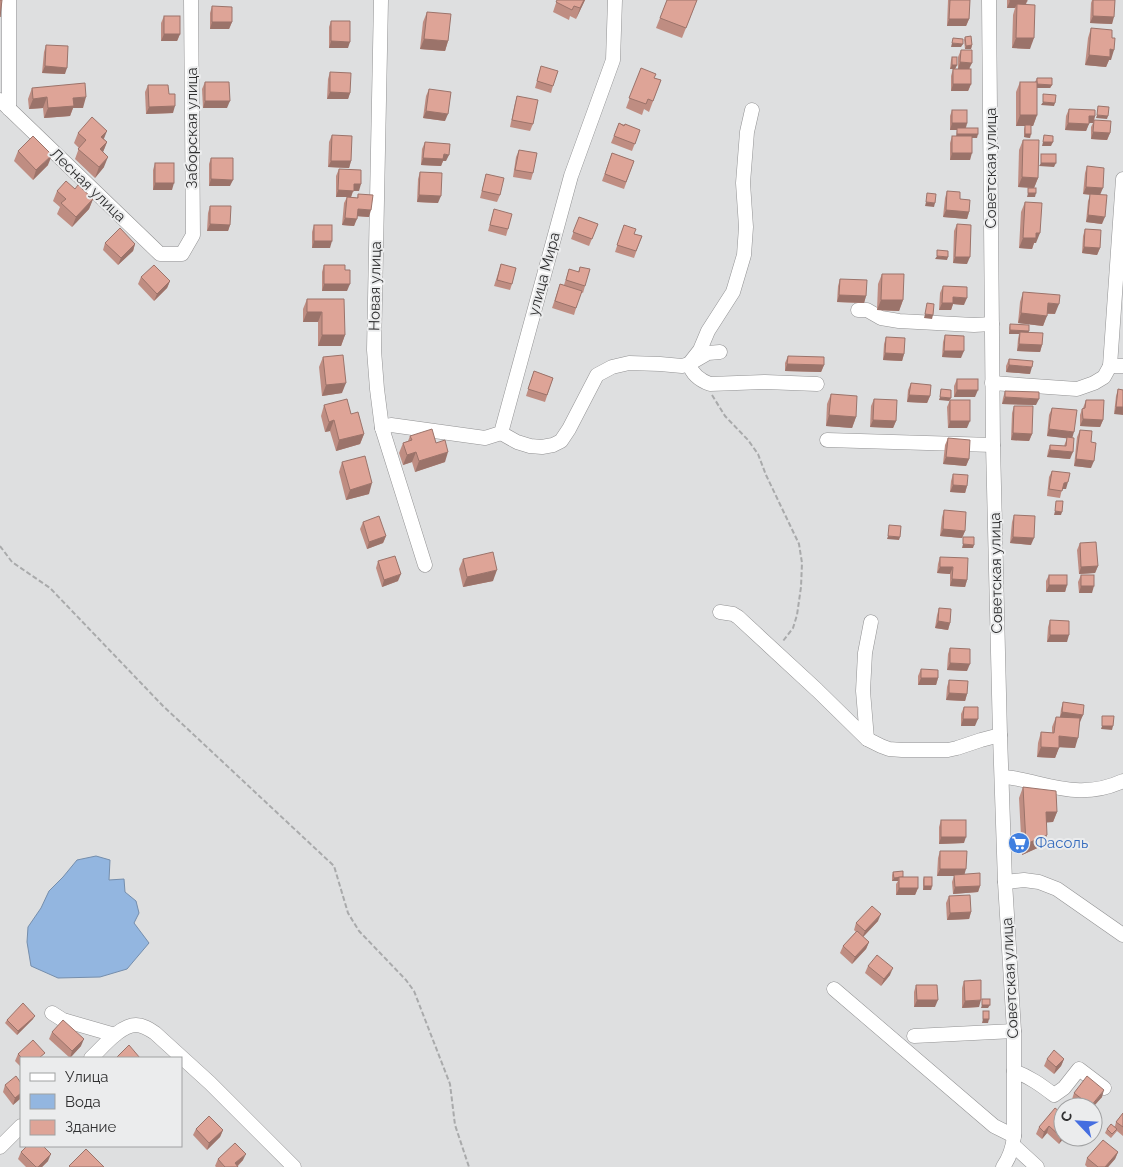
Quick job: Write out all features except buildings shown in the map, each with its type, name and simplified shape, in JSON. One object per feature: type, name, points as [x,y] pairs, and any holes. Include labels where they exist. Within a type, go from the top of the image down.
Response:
[{"type":"street","points":[[4,105],[9,0]]},
{"type":"street","name":"Заборская улица","points":[[182,254],[193,235],[191,0]]},
{"type":"street","name":"Новая улица","points":[[381,0],[374,350],[377,388],[382,428],[426,565]]},
{"type":"street","name":"улица Мира","points":[[501,433],[571,176],[613,60],[615,0]]},
{"type":"street","name":"Советская улица","points":[[989,0],[992,384],[1000,735],[1005,882],[1014,1031],[1014,1141]]},
{"type":"street","name":"Лесная улица","points":[[4,105],[160,254],[182,254]]},
{"type":"street","points":[[689,364],[700,350],[708,331],[732,292],[744,255],[746,226],[743,183],[747,132],[752,110]]},
{"type":"street","points":[[992,384],[1077,389],[1094,384],[1116,366],[1123,179]]},
{"type":"street","points":[[858,310],[867,310],[881,318],[899,320],[974,325],[992,324]]},
{"type":"street","points":[[382,428],[391,425],[484,438],[501,433],[506,438],[530,446],[542,447],[553,445],[561,441],[597,375],[605,370],[629,363],[682,366],[708,353],[720,352]]},
{"type":"street","points":[[689,364],[696,376],[710,384],[765,382],[816,384]]},
{"type":"street","points":[[827,440],[994,445]]},
{"type":"street","points":[[720,612],[733,614],[738,617],[818,690],[867,739],[881,746],[889,749],[948,750],[1000,735]]},
{"type":"street","points":[[867,739],[863,691],[865,653],[871,622]]},
{"type":"street","points":[[1002,777],[1076,791],[1112,786],[1123,781]]},
{"type":"street","points":[[1005,882],[1024,880],[1039,882],[1056,889],[1123,935]]},
{"type":"street","points":[[834,989],[1014,1141],[1037,1167]]},
{"type":"street","points":[[52,1013],[63,1020],[115,1034]]},
{"type":"street","points":[[92,1057],[115,1034],[136,1025],[145,1027],[154,1033],[180,1057]]},
{"type":"street","points":[[914,1036],[1014,1031]]},
{"type":"street","points":[[182,1058],[294,1167]]},
{"type":"street","points":[[1014,1072],[1026,1076],[1054,1095],[1064,1088],[1079,1069],[1104,1088]]},
{"type":"street","points":[[0,1147],[20,1127]]},
{"type":"street","points":[[1004,1167],[1014,1141]]},
{"type":"path","points":[[710,384],[709,389],[726,416],[758,454],[799,544],[802,563],[797,615],[793,628],[786,638],[774,649]]},
{"type":"path","points":[[0,546],[12,562],[50,588],[163,706],[334,866],[348,913],[359,931],[406,980],[414,991],[450,1084],[455,1125],[469,1167]]},
{"type":"water","points":[[96,856],[110,860],[109,880],[124,879],[125,892],[136,901],[139,913],[134,923],[149,943],[127,969],[100,977],[58,978],[31,966],[27,942],[28,927],[41,908],[49,891],[77,860]]},
{"type":"place","name":"Фасоль","points":[[1019,843]]}]
